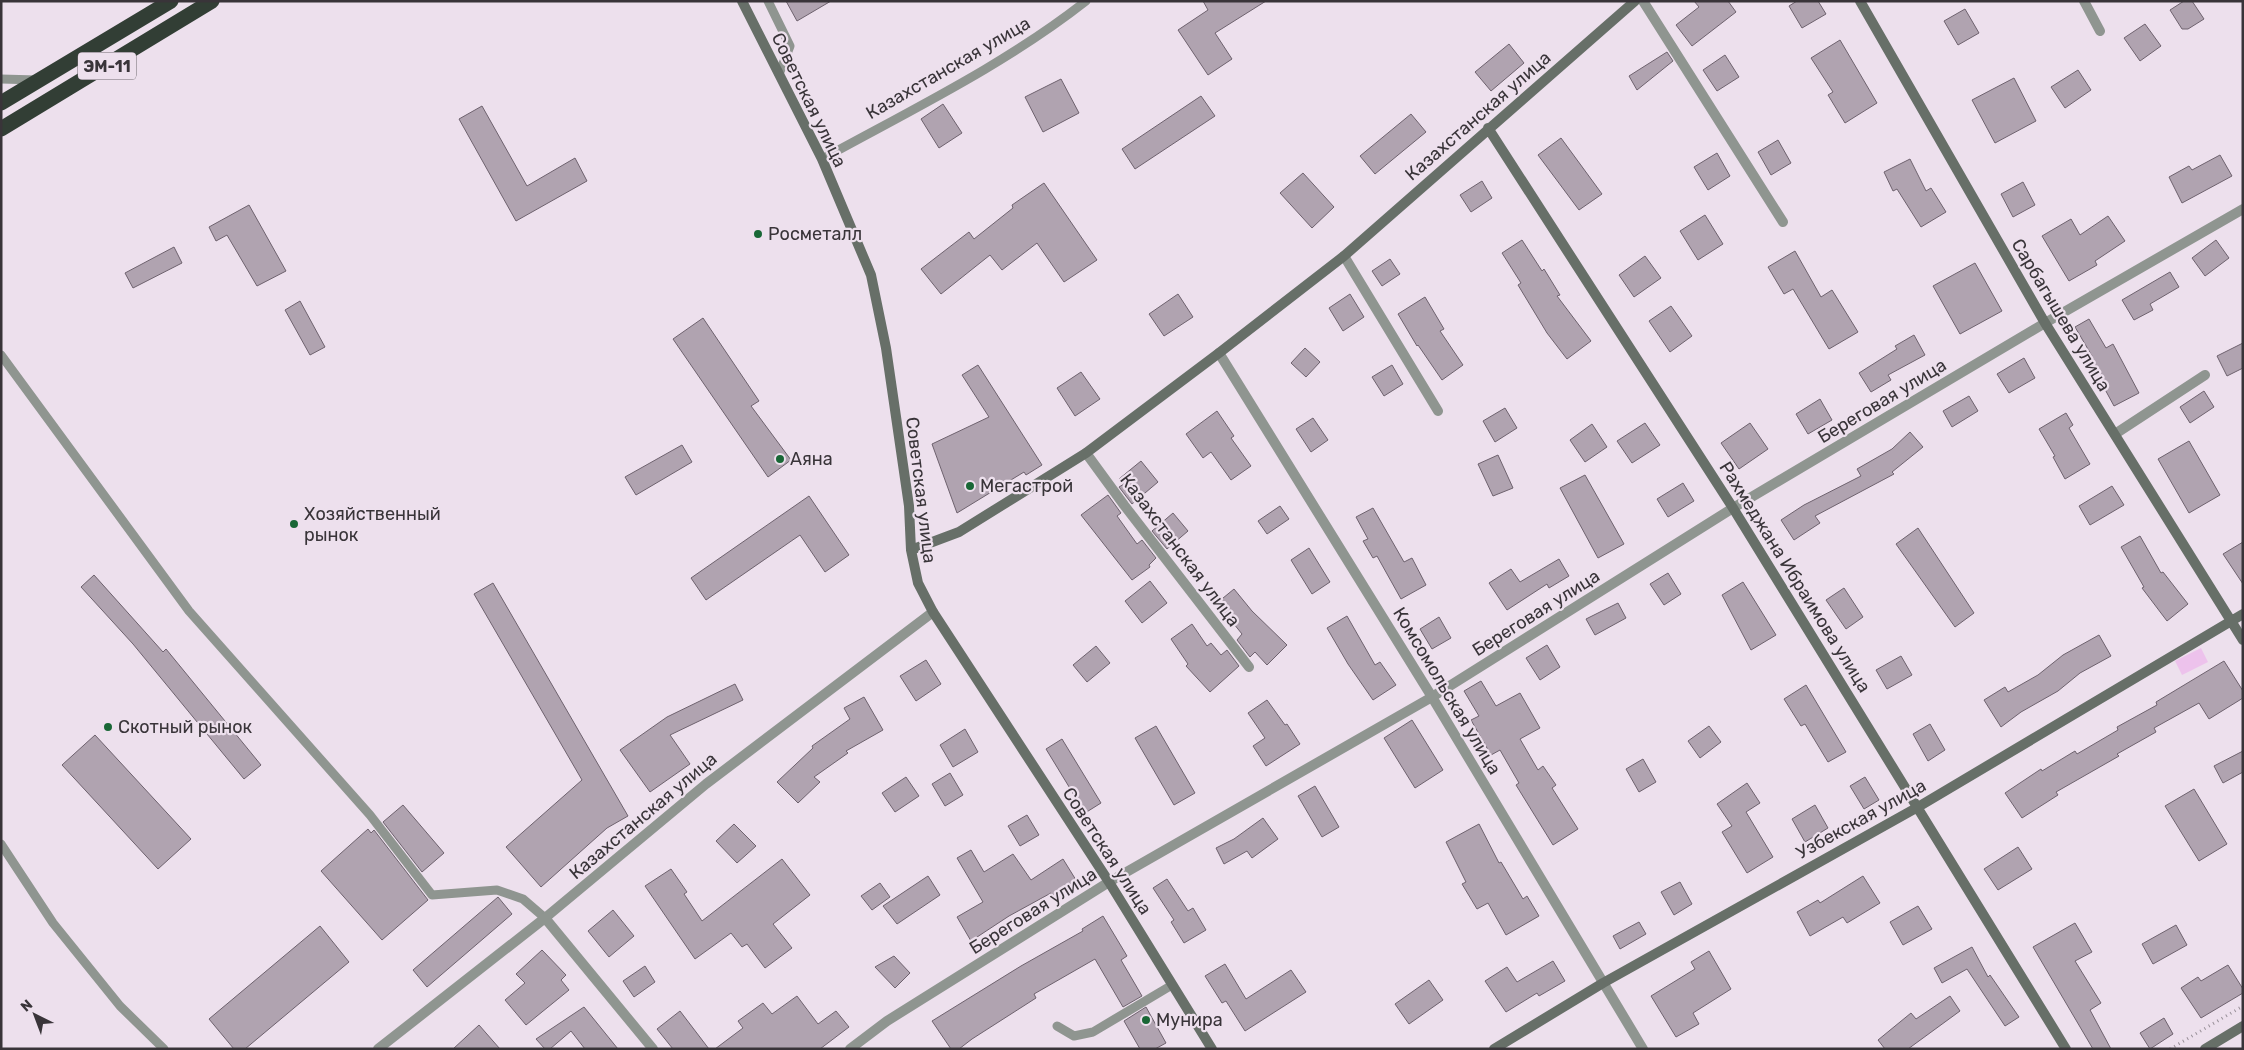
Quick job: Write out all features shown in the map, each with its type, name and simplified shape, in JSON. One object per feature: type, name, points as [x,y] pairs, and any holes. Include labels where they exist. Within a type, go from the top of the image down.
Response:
[{"type":"highway","name":"ЭМ-11","points":[[1,103],[171,1]]},
{"type":"highway","name":"ЭМ-11","points":[[1,129],[212,1]]},
{"type":"street","name":"Советская улица","points":[[742,1],[822,159],[871,275],[886,348],[909,506],[911,550],[918,583],[933,612],[1109,882],[1212,1049]]},
{"type":"street","name":"Казахстанская улица","points":[[911,550],[959,532],[1086,452],[1219,353],[1344,256],[1634,1]]},
{"type":"street","points":[[1643,1],[1783,222]]},
{"type":"street","name":"Сарбагышева улица","points":[[1860,1],[2045,323],[2243,640]]},
{"type":"street","points":[[2084,1],[2100,30]]},
{"type":"street","name":"Рахмеджана Ибраимова улица","points":[[1488,128],[1733,508],[2066,1049]]},
{"type":"street","name":"Береговая улица","points":[[850,1049],[887,1021],[1109,882],[1432,697],[1733,508],[2045,323],[2243,209]]},
{"type":"street","points":[[1344,256],[1438,411]]},
{"type":"street","name":"Комсомольская улица","points":[[1219,353],[1432,697],[1643,1049]]},
{"type":"street","points":[[2115,434],[2205,376]]},
{"type":"street","name":"Казахстанская улица","points":[[1086,452],[1124,505],[1249,667]]},
{"type":"street","name":"Казахстанская улица","points":[[378,1049],[545,918],[706,784],[933,612]]},
{"type":"street","name":"Узбекская улица","points":[[1494,1049],[1603,983],[1918,807],[2243,614]]},
{"type":"street","points":[[545,918],[653,1049]]},
{"type":"street","points":[[2205,1049],[2243,1026]]},
{"type":"lane","points":[[768,1],[790,46],[779,74]]},
{"type":"lane","name":"Казахстанская улица","points":[[822,159],[968,78],[1065,18],[1086,1]]},
{"type":"lane","points":[[1,79],[37,80]]},
{"type":"lane","points":[[1,355],[189,611],[370,815],[432,895],[498,890],[523,899],[545,918]]},
{"type":"lane","points":[[1,844],[53,923],[120,1006],[164,1049]]},
{"type":"lane","points":[[1057,1026],[1074,1036],[1093,1032],[1172,985]]},
{"type":"path","points":[[2170,1049],[2243,1006]]},
{"type":"shaded area","points":[[2201,648],[2208,662],[2182,675],[2175,661]]},
{"type":"building","points":[[786,1],[831,1],[797,21]]},
{"type":"building","points":[[1203,1],[1266,1],[1215,33],[1232,59],[1208,75],[1178,30],[1208,10]]},
{"type":"building","points":[[1694,1],[1728,1],[1736,12],[1692,46],[1676,25],[1699,7]]},
{"type":"building","points":[[1797,1],[1818,1],[1826,14],[1802,28],[1789,6]]},
{"type":"building","points":[[2184,1],[2192,1],[2204,19],[2188,29],[2182,29],[2170,10]]},
{"type":"building","points":[[1965,9],[1979,33],[1958,45],[1944,21]]},
{"type":"building","points":[[2145,24],[2161,46],[2140,61],[2124,38]]},
{"type":"building","points":[[1840,40],[1877,103],[1845,123],[1828,95],[1833,92],[1811,58]]},
{"type":"building","points":[[1509,44],[1524,63],[1491,91],[1475,72]]},
{"type":"building","points":[[1667,52],[1673,61],[1637,90],[1629,76]]},
{"type":"building","points":[[1725,55],[1739,77],[1717,91],[1703,70]]},
{"type":"building","points":[[2078,70],[2091,90],[2065,108],[2051,87]]},
{"type":"building","points":[[2014,78],[2036,121],[1995,143],[1972,100]]},
{"type":"building","points":[[1061,79],[1079,113],[1043,132],[1025,97]]},
{"type":"building","points":[[1201,96],[1215,116],[1135,169],[1122,149]]},
{"type":"building","points":[[943,104],[962,133],[939,148],[921,119]]},
{"type":"building","points":[[482,106],[527,186],[575,158],[587,181],[516,221],[459,119]]},
{"type":"building","points":[[1411,114],[1426,132],[1375,174],[1360,156]]},
{"type":"building","points":[[1561,138],[1602,194],[1579,210],[1538,155]]},
{"type":"building","points":[[1778,140],[1791,163],[1771,175],[1758,152]]},
{"type":"building","points":[[1717,153],[1730,176],[1708,190],[1694,167]]},
{"type":"building","points":[[2220,155],[2232,176],[2182,203],[2169,177],[2189,166],[2192,170]]},
{"type":"building","points":[[1910,159],[1926,191],[1931,188],[1946,212],[1921,227],[1897,189],[1893,191],[1884,172]]},
{"type":"building","points":[[1303,173],[1334,207],[1312,228],[1280,193]]},
{"type":"building","points":[[1482,181],[1492,198],[1471,212],[1460,195]]},
{"type":"building","points":[[2023,182],[2035,205],[2013,217],[2001,194]]},
{"type":"building","points":[[1044,183],[1097,260],[1064,282],[1037,243],[1002,270],[990,255],[941,294],[921,269],[969,232],[974,239],[1013,208],[1012,205]]},
{"type":"building","points":[[249,205],[286,271],[257,286],[227,235],[216,241],[209,227]]},
{"type":"building","points":[[1705,215],[1723,244],[1698,260],[1680,231]]},
{"type":"building","points":[[2108,216],[2125,241],[2095,261],[2097,265],[2069,281],[2042,236],[2071,219],[2080,235]]},
{"type":"building","points":[[1522,240],[1542,271],[1544,269],[1560,295],[1557,296],[1591,341],[1567,359],[1547,333],[1518,285],[1521,283],[1502,253]]},
{"type":"building","points":[[2216,240],[2229,258],[2205,276],[2192,258]]},
{"type":"building","points":[[174,247],[182,263],[133,288],[125,273]]},
{"type":"building","points":[[1795,251],[1821,297],[1832,290],[1858,332],[1829,349],[1793,289],[1784,294],[1768,267]]},
{"type":"building","points":[[1645,256],[1661,278],[1634,297],[1619,275]]},
{"type":"building","points":[[1390,259],[1400,274],[1382,286],[1372,271]]},
{"type":"building","points":[[1975,263],[2002,311],[1960,334],[1933,286]]},
{"type":"building","points":[[2170,272],[2179,287],[2150,304],[2153,310],[2134,320],[2122,300]]},
{"type":"building","points":[[1178,294],[1193,317],[1164,336],[1149,314]]},
{"type":"building","points":[[1350,294],[1364,317],[1343,331],[1329,308]]},
{"type":"building","points":[[1425,297],[1444,329],[1440,331],[1463,365],[1442,380],[1417,346],[1398,314]]},
{"type":"building","points":[[300,301],[325,347],[310,355],[285,310]]},
{"type":"building","points":[[1671,306],[1692,336],[1670,352],[1649,321]]},
{"type":"building","points":[[703,318],[759,401],[751,406],[791,460],[768,477],[673,339]]},
{"type":"building","points":[[2089,319],[2106,348],[2113,344],[2139,393],[2114,406],[2088,358],[2092,356],[2075,327]]},
{"type":"building","points":[[1914,335],[1925,355],[1888,375],[1891,380],[1871,392],[1859,373],[1897,349],[1895,346]]},
{"type":"building","points":[[2243,343],[2243,368],[2227,376],[2217,356]]},
{"type":"building","points":[[1305,348],[1320,362],[1306,377],[1291,363]]},
{"type":"building","points":[[2024,358],[2035,378],[2009,393],[1997,374]]},
{"type":"building","points":[[978,365],[1042,465],[1026,475],[1024,472],[957,513],[932,444],[989,417],[962,375]]},
{"type":"building","points":[[1392,365],[1403,384],[1384,396],[1372,377]]},
{"type":"building","points":[[1081,372],[1100,399],[1075,416],[1057,388]]},
{"type":"building","points":[[2204,391],[2214,407],[2190,423],[2180,407]]},
{"type":"building","points":[[1969,396],[1978,411],[1952,427],[1943,411]]},
{"type":"building","points":[[1820,399],[1832,420],[1808,434],[1796,414]]},
{"type":"building","points":[[1505,408],[1517,428],[1495,442],[1483,421]]},
{"type":"building","points":[[1217,411],[1234,436],[1231,438],[1251,466],[1231,480],[1211,452],[1203,458],[1186,434]]},
{"type":"building","points":[[2066,413],[2073,425],[2069,428],[2090,464],[2065,479],[2053,457],[2055,456],[2039,429]]},
{"type":"building","points":[[1313,418],[1328,440],[1311,452],[1296,429]]},
{"type":"building","points":[[1645,423],[1660,445],[1632,463],[1617,441]]},
{"type":"building","points":[[1750,423],[1768,449],[1739,469],[1721,443]]},
{"type":"building","points":[[1592,424],[1607,447],[1585,462],[1570,440]]},
{"type":"building","points":[[1910,432],[1923,447],[1892,472],[1894,474],[1815,516],[1820,523],[1794,540],[1781,520],[1804,505],[1861,476],[1857,469],[1892,449]]},
{"type":"building","points":[[2189,441],[2220,495],[2189,513],[2158,459]]},
{"type":"building","points":[[682,445],[692,462],[636,495],[625,477]]},
{"type":"building","points":[[1498,455],[1513,488],[1493,496],[1478,464]]},
{"type":"building","points":[[1141,461],[1158,482],[1132,504],[1119,487],[1124,484],[1119,479]]},
{"type":"building","points":[[1585,475],[1624,544],[1598,558],[1560,488]]},
{"type":"building","points":[[1683,483],[1694,501],[1668,517],[1657,499]]},
{"type":"building","points":[[2112,486],[2124,505],[2090,525],[2079,506]]},
{"type":"building","points":[[1108,495],[1121,513],[1117,516],[1137,544],[1142,540],[1156,558],[1149,565],[1150,567],[1132,580],[1081,515]]},
{"type":"building","points":[[809,496],[849,555],[825,572],[800,535],[706,600],[691,578]]},
{"type":"building","points":[[1280,506],[1289,519],[1267,534],[1258,521]]},
{"type":"building","points":[[1373,508],[1404,562],[1412,558],[1426,585],[1401,599],[1377,556],[1373,558],[1363,541],[1368,539],[1356,517]]},
{"type":"building","points":[[1173,513],[1188,531],[1167,549],[1152,531]]},
{"type":"building","points":[[1918,528],[1974,613],[1955,627],[1896,544]]},
{"type":"building","points":[[2140,536],[2161,573],[2163,572],[2188,604],[2167,621],[2142,588],[2144,587],[2121,547]]},
{"type":"building","points":[[2243,542],[2243,584],[2223,554]]},
{"type":"building","points":[[1309,548],[1330,582],[1312,594],[1291,560]]},
{"type":"building","points":[[1559,559],[1569,576],[1549,588],[1547,584],[1507,610],[1489,583],[1511,569],[1520,582]]},
{"type":"building","points":[[1668,573],[1681,594],[1664,605],[1650,584]]},
{"type":"building","points":[[94,575],[163,652],[166,649],[261,765],[244,779],[133,644],[81,587]]},
{"type":"building","points":[[1150,581],[1167,603],[1142,623],[1125,601]]},
{"type":"building","points":[[1743,582],[1776,635],[1751,650],[1722,595]]},
{"type":"building","points":[[493,583],[628,816],[607,828],[541,887],[506,847],[582,780],[474,594]]},
{"type":"building","points":[[1844,588],[1863,617],[1846,629],[1826,600]]},
{"type":"building","points":[[1234,589],[1252,611],[1287,645],[1267,665],[1255,652],[1250,657],[1237,640],[1242,634],[1217,603]]},
{"type":"building","points":[[1618,603],[1626,618],[1595,635],[1586,619]]},
{"type":"building","points":[[1347,616],[1375,665],[1380,662],[1396,685],[1373,700],[1348,664],[1327,628]]},
{"type":"building","points":[[1439,617],[1451,638],[1432,649],[1420,629]]},
{"type":"building","points":[[1192,624],[1207,646],[1211,643],[1221,655],[1227,650],[1239,666],[1210,692],[1186,666],[1188,664],[1171,639]]},
{"type":"building","points":[[2099,635],[2111,656],[2080,673],[2058,691],[2021,712],[2001,727],[1984,700],[2005,687],[2008,692],[2038,675],[2063,655]]},
{"type":"building","points":[[1547,645],[1560,667],[1540,680],[1526,658]]},
{"type":"building","points":[[1096,646],[1110,663],[1087,682],[1073,665]]},
{"type":"building","points":[[1901,656],[1912,675],[1887,689],[1876,670]]},
{"type":"building","points":[[926,660],[941,684],[916,701],[900,676]]},
{"type":"building","points":[[2224,661],[2243,691],[2243,698],[2209,719],[2199,703],[2154,728],[2156,732],[2117,754],[2119,756],[2056,792],[2058,795],[2022,818],[2005,793],[2041,769],[2042,771],[2075,751],[2077,754],[2118,730],[2117,727],[2157,705],[2156,702]]},
{"type":"building","points":[[1481,681],[1496,706],[1520,693],[1540,728],[1520,739],[1538,770],[1543,766],[1556,785],[1552,788],[1578,829],[1553,845],[1516,785],[1519,783],[1500,750],[1491,755],[1471,720],[1479,716],[1464,691]]},
{"type":"building","points":[[735,684],[743,700],[670,735],[690,764],[650,792],[620,750],[667,717]]},
{"type":"building","points":[[1806,685],[1846,752],[1828,762],[1805,724],[1801,726],[1784,699]]},
{"type":"building","points":[[864,697],[883,730],[846,751],[848,753],[814,777],[820,782],[798,803],[777,782],[813,748],[812,746],[850,719],[844,708]]},
{"type":"building","points":[[1267,700],[1285,725],[1287,724],[1300,744],[1266,766],[1253,746],[1265,738],[1248,713]]},
{"type":"building","points":[[1412,720],[1443,770],[1415,788],[1384,738]]},
{"type":"building","points":[[1930,724],[1945,750],[1928,761],[1913,734]]},
{"type":"building","points":[[1156,726],[1195,793],[1174,805],[1135,738]]},
{"type":"building","points":[[1709,726],[1721,742],[1700,758],[1688,741]]},
{"type":"building","points":[[965,729],[978,752],[953,767],[940,745]]},
{"type":"building","points":[[95,735],[191,839],[158,869],[62,765]]},
{"type":"building","points":[[1062,739],[1101,803],[1085,813],[1046,749]]},
{"type":"building","points":[[2243,751],[2243,772],[2223,783],[2214,766]]},
{"type":"building","points":[[1643,759],[1656,782],[1639,792],[1626,769]]},
{"type":"building","points":[[950,773],[963,795],[945,806],[932,784]]},
{"type":"building","points":[[906,777],[919,796],[895,812],[882,793]]},
{"type":"building","points":[[1865,777],[1879,800],[1864,809],[1850,786]]},
{"type":"building","points":[[1747,783],[1760,803],[1746,812],[1773,857],[1747,873],[1722,832],[1732,826],[1717,804]]},
{"type":"building","points":[[1315,786],[1339,827],[1322,837],[1298,796]]},
{"type":"building","points":[[2194,789],[2227,844],[2199,861],[2165,806]]},
{"type":"building","points":[[403,805],[444,853],[422,872],[383,822]]},
{"type":"building","points":[[1815,805],[1828,828],[1805,842],[1792,819]]},
{"type":"building","points":[[1027,815],[1039,835],[1020,846],[1008,826]]},
{"type":"building","points":[[1263,818],[1278,839],[1252,858],[1247,851],[1224,864],[1216,848],[1234,839]]},
{"type":"building","points":[[734,824],[756,846],[737,863],[716,841]]},
{"type":"building","points":[[1479,824],[1499,863],[1501,862],[1523,899],[1527,896],[1539,916],[1506,935],[1488,903],[1477,909],[1462,884],[1466,882],[1446,842]]},
{"type":"building","points":[[368,829],[371,833],[374,830],[428,900],[382,940],[321,871]]},
{"type":"building","points":[[2018,847],[2032,869],[1998,890],[1984,869]]},
{"type":"building","points":[[971,850],[984,872],[1013,854],[1031,880],[1063,859],[1076,880],[1052,896],[1051,893],[1009,916],[971,941],[957,917],[983,902],[957,858]]},
{"type":"building","points":[[782,859],[810,895],[773,924],[792,948],[765,968],[747,944],[742,947],[731,933],[695,959],[645,886],[671,869],[687,892],[684,894],[702,921]]},
{"type":"building","points":[[928,876],[940,895],[897,924],[883,906]]},
{"type":"building","points":[[1863,876],[1880,903],[1847,923],[1843,917],[1810,936],[1797,912],[1818,900],[1820,903]]},
{"type":"building","points":[[1167,879],[1188,911],[1193,908],[1206,930],[1184,943],[1171,922],[1174,920],[1153,888]]},
{"type":"building","points":[[1680,882],[1692,904],[1674,915],[1661,892]]},
{"type":"building","points":[[880,883],[890,897],[872,910],[861,896]]},
{"type":"building","points":[[498,897],[512,914],[427,987],[413,970]]},
{"type":"building","points":[[1918,906],[1932,929],[1903,945],[1890,922]]},
{"type":"building","points":[[613,910],[634,936],[609,957],[588,931]]},
{"type":"building","points":[[1103,916],[1127,956],[1121,960],[1142,996],[1123,1007],[1095,959],[1034,994],[1036,998],[959,1049],[951,1049],[932,1021],[1021,966],[1083,931],[1082,929]]},
{"type":"building","points":[[1639,922],[1646,934],[1620,949],[1613,936]]},
{"type":"building","points":[[2075,923],[2092,952],[2075,961],[2101,1003],[2090,1010],[2111,1049],[2093,1049],[2033,947]]},
{"type":"building","points":[[2176,925],[2187,945],[2153,964],[2142,944]]},
{"type":"building","points":[[320,926],[349,962],[245,1049],[234,1049],[209,1019]]},
{"type":"building","points":[[1972,947],[1988,977],[1990,975],[2019,1017],[2005,1026],[1967,969],[1942,983],[1934,968]]},
{"type":"building","points":[[542,950],[566,975],[561,980],[569,990],[526,1025],[505,1000],[525,983],[516,974]]},
{"type":"building","points":[[1709,951],[1731,989],[1693,1013],[1699,1024],[1676,1037],[1651,996],[1695,969],[1691,962]]},
{"type":"building","points":[[894,956],[910,973],[895,988],[875,967]]},
{"type":"building","points":[[1553,961],[1565,981],[1539,996],[1537,993],[1506,1012],[1485,981],[1507,967],[1517,982]]},
{"type":"building","points":[[1225,964],[1246,999],[1291,970],[1306,992],[1245,1031],[1226,1001],[1222,1003],[1205,976]]},
{"type":"building","points":[[2228,965],[2243,989],[2243,993],[2201,1018],[2181,988],[2198,977],[2201,981]]},
{"type":"building","points":[[645,966],[655,982],[634,997],[623,981]]},
{"type":"building","points":[[1429,980],[1443,1000],[1409,1024],[1395,1004]]},
{"type":"building","points":[[797,996],[818,1024],[836,1011],[849,1027],[820,1049],[715,1049],[743,1028],[738,1021],[763,1003],[772,1014]]},
{"type":"building","points":[[1950,996],[1960,1011],[1908,1049],[1885,1049],[1878,1040],[1911,1013],[1916,1019]]},
{"type":"building","points":[[584,1007],[618,1049],[585,1049],[571,1031],[550,1049],[545,1049],[536,1039]]},
{"type":"building","points":[[1146,1007],[1166,1043],[1155,1049],[1140,1049],[1124,1021]]},
{"type":"building","points":[[680,1011],[709,1049],[673,1049],[657,1029]]},
{"type":"building","points":[[2164,1018],[2173,1034],[2150,1049],[2140,1033]]},
{"type":"building","points":[[479,1025],[500,1049],[453,1049]]},
{"type":"place","name":"Росметалл","points":[[758,234]]},
{"type":"place","name":"Аяна","points":[[780,459]]},
{"type":"place","name":"Мегастрой","points":[[970,486]]},
{"type":"place","name":"Хозяйственный рынок","points":[[294,524]]},
{"type":"place","name":"Скотный рынок","points":[[108,727]]},
{"type":"place","name":"Мунира","points":[[1146,1020]]}]
